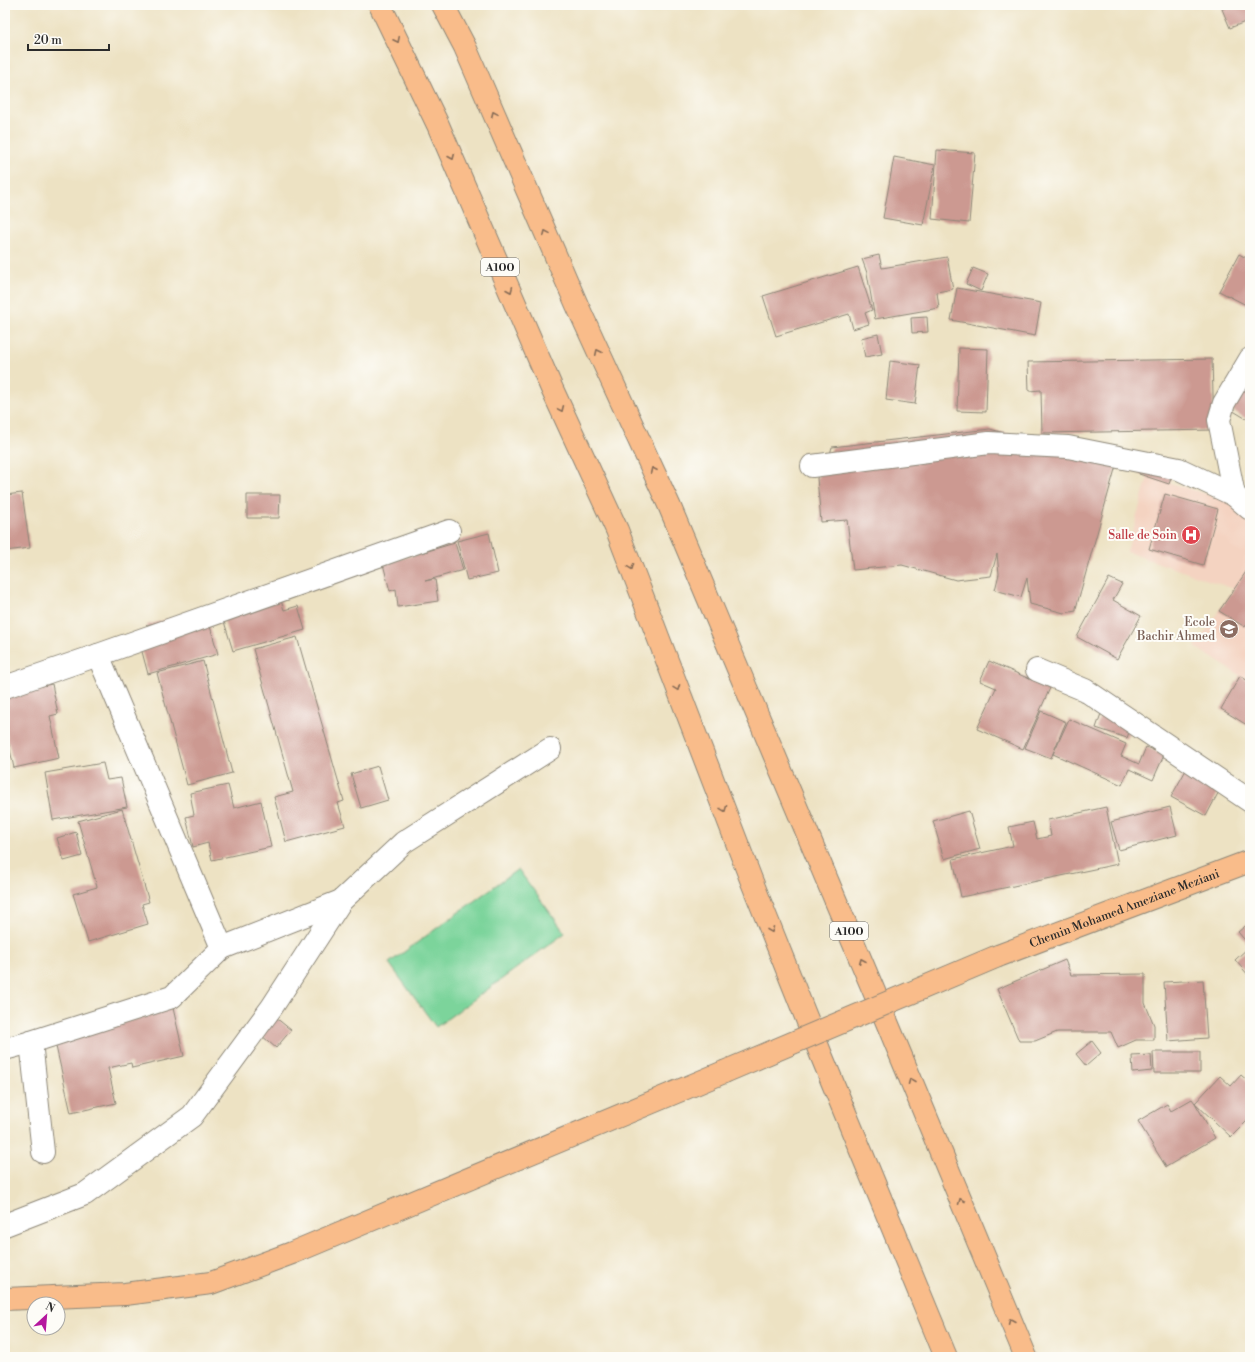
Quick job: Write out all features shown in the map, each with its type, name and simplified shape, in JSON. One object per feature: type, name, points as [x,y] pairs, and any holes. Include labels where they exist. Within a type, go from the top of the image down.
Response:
[{"type":"main road","name":"A100","points":[[380,5],[438,125],[552,389],[617,530],[758,896],[822,1057],[946,1357]]},
{"type":"main road","name":"A100","points":[[443,5],[465,48],[577,305],[669,505],[1026,1357]]},
{"type":"main road","name":"Chemin Mohamed Ameziane Meziani","points":[[5,1299],[125,1294],[211,1283],[292,1254],[998,956],[1250,861]]},
{"type":"street","points":[[1242,502],[1219,420],[1224,403],[1250,360]]},
{"type":"street","points":[[812,466],[989,444],[1068,447],[1179,469],[1242,502]]},
{"type":"street","points":[[5,687],[449,531]]},
{"type":"street","points":[[98,655],[222,948]]},
{"type":"street","points":[[1036,670],[1085,690],[1250,801]]},
{"type":"street","points":[[5,1225],[85,1194],[192,1116],[272,1008],[341,901],[404,842],[550,749]]},
{"type":"street","points":[[5,1049],[172,997],[222,948],[341,901]]},
{"type":"street","points":[[31,1042],[43,1152]]},
{"type":"shaded area","name":"Salle de Soin","points":[[1148,476],[1232,502],[1250,519],[1250,682],[1195,647],[1234,589],[1127,552]]},
{"type":"green space","points":[[518,869],[565,933],[436,1027],[389,963]]},
{"type":"building","points":[[1232,5],[1250,5],[1250,20],[1230,28],[1222,9]]},
{"type":"building","points":[[937,150],[975,153],[969,223],[932,219]]},
{"type":"building","points":[[894,157],[935,165],[923,225],[883,218]]},
{"type":"building","points":[[1239,254],[1250,260],[1250,307],[1219,291]]},
{"type":"building","points":[[879,255],[882,268],[947,257],[953,289],[937,292],[939,308],[875,319],[867,273],[862,259]]},
{"type":"building","points":[[858,267],[872,310],[865,313],[869,324],[853,329],[849,314],[776,336],[763,296]]},
{"type":"building","points":[[973,268],[988,274],[981,291],[966,284]]},
{"type":"building","points":[[957,288],[1041,303],[1035,336],[951,320]]},
{"type":"building","points":[[927,317],[928,332],[912,333],[911,318]]},
{"type":"building","points":[[878,334],[882,354],[865,357],[861,338]]},
{"type":"building","points":[[959,348],[988,349],[986,412],[957,411]]},
{"type":"building","points":[[1212,359],[1214,430],[1042,433],[1041,390],[1029,391],[1028,362]]},
{"type":"building","points":[[890,361],[920,365],[915,404],[886,400]]},
{"type":"building","points":[[1250,364],[1250,421],[1225,406]]},
{"type":"building","points":[[990,429],[1054,447],[1117,462],[1076,611],[1064,613],[1030,604],[1027,578],[1021,597],[995,590],[999,574],[997,554],[991,576],[956,580],[902,565],[853,570],[847,520],[821,522],[817,478],[828,461],[832,447]]},
{"type":"building","points":[[1144,459],[1174,470],[1169,484],[1139,474]]},
{"type":"building","points":[[22,493],[30,548],[5,551],[5,495]]},
{"type":"building","points":[[1165,494],[1218,509],[1203,565],[1149,549]]},
{"type":"building","points":[[247,495],[280,495],[279,518],[247,518]]},
{"type":"building","points":[[489,533],[498,573],[467,580],[457,541]]},
{"type":"building","points":[[455,543],[463,570],[425,581],[435,579],[438,601],[398,607],[396,589],[390,591],[383,564]]},
{"type":"building","points":[[1250,566],[1250,619],[1245,627],[1219,611]]},
{"type":"building","points":[[1109,578],[1122,584],[1113,600],[1141,616],[1117,659],[1077,637]]},
{"type":"building","points":[[277,588],[284,610],[298,606],[305,630],[233,651],[219,605]]},
{"type":"building","points":[[205,609],[218,654],[148,674],[141,648],[153,645],[147,625]]},
{"type":"building","points":[[297,637],[344,801],[338,803],[345,826],[286,842],[274,797],[293,792],[253,649]]},
{"type":"building","points":[[203,661],[232,773],[187,785],[157,673]]},
{"type":"building","points":[[989,661],[1050,688],[1023,749],[977,729],[996,688],[980,681]]},
{"type":"building","points":[[33,669],[37,687],[52,684],[58,714],[50,716],[59,758],[14,768],[5,727],[5,675]]},
{"type":"building","points":[[1240,676],[1250,682],[1250,727],[1221,709]]},
{"type":"building","points":[[1104,705],[1135,715],[1127,738],[1096,728]]},
{"type":"building","points":[[1041,711],[1066,722],[1051,758],[1025,748]]},
{"type":"building","points":[[1069,719],[1126,744],[1121,756],[1139,764],[1146,747],[1164,755],[1153,780],[1129,769],[1122,785],[1053,754]]},
{"type":"building","points":[[1191,761],[1225,780],[1206,816],[1171,797]]},
{"type":"building","points":[[103,763],[107,780],[121,778],[127,807],[53,820],[45,773]]},
{"type":"building","points":[[378,766],[388,800],[361,808],[351,774]]},
{"type":"building","points":[[228,785],[234,808],[261,801],[271,847],[212,860],[208,843],[193,847],[186,817],[194,815],[190,793]]},
{"type":"building","points":[[1106,807],[1118,864],[961,897],[953,859],[1013,846],[1009,827],[1033,822],[1037,839],[1051,836],[1048,820]]},
{"type":"building","points":[[1170,807],[1177,835],[1119,850],[1111,822]]},
{"type":"building","points":[[122,809],[149,902],[142,904],[148,924],[88,942],[73,894],[97,887],[78,821]]},
{"type":"building","points":[[969,811],[980,849],[944,859],[933,821]]},
{"type":"building","points":[[76,832],[82,856],[64,861],[57,838]]},
{"type":"building","points":[[1250,922],[1250,946],[1238,932]]},
{"type":"building","points":[[1250,946],[1250,977],[1235,960]]},
{"type":"building","points":[[1065,960],[1071,975],[1145,974],[1145,1003],[1154,1025],[1154,1040],[1136,1040],[1118,1048],[1111,1032],[1057,1032],[1035,1041],[1019,1041],[997,989]]},
{"type":"building","points":[[1203,980],[1207,1038],[1168,1041],[1164,982]]},
{"type":"building","points":[[173,1008],[184,1056],[132,1068],[131,1063],[108,1068],[116,1103],[71,1113],[55,1042]]},
{"type":"building","points":[[275,1017],[291,1030],[276,1048],[261,1035]]},
{"type":"building","points":[[1092,1041],[1101,1053],[1086,1066],[1076,1054]]},
{"type":"building","points":[[1153,1052],[1200,1052],[1200,1073],[1154,1073]]},
{"type":"building","points":[[1151,1055],[1152,1071],[1133,1073],[1132,1056]]},
{"type":"building","points":[[1241,1075],[1250,1083],[1250,1118],[1231,1137],[1195,1103],[1220,1076],[1231,1086]]},
{"type":"building","points":[[1192,1099],[1215,1138],[1166,1167],[1138,1121],[1167,1104],[1171,1111]]},
{"type":"place","name":"Salle de Soin","points":[[1191,535]]},
{"type":"place","name":"Ecole Bachir Ahmed","points":[[1229,629]]}]
